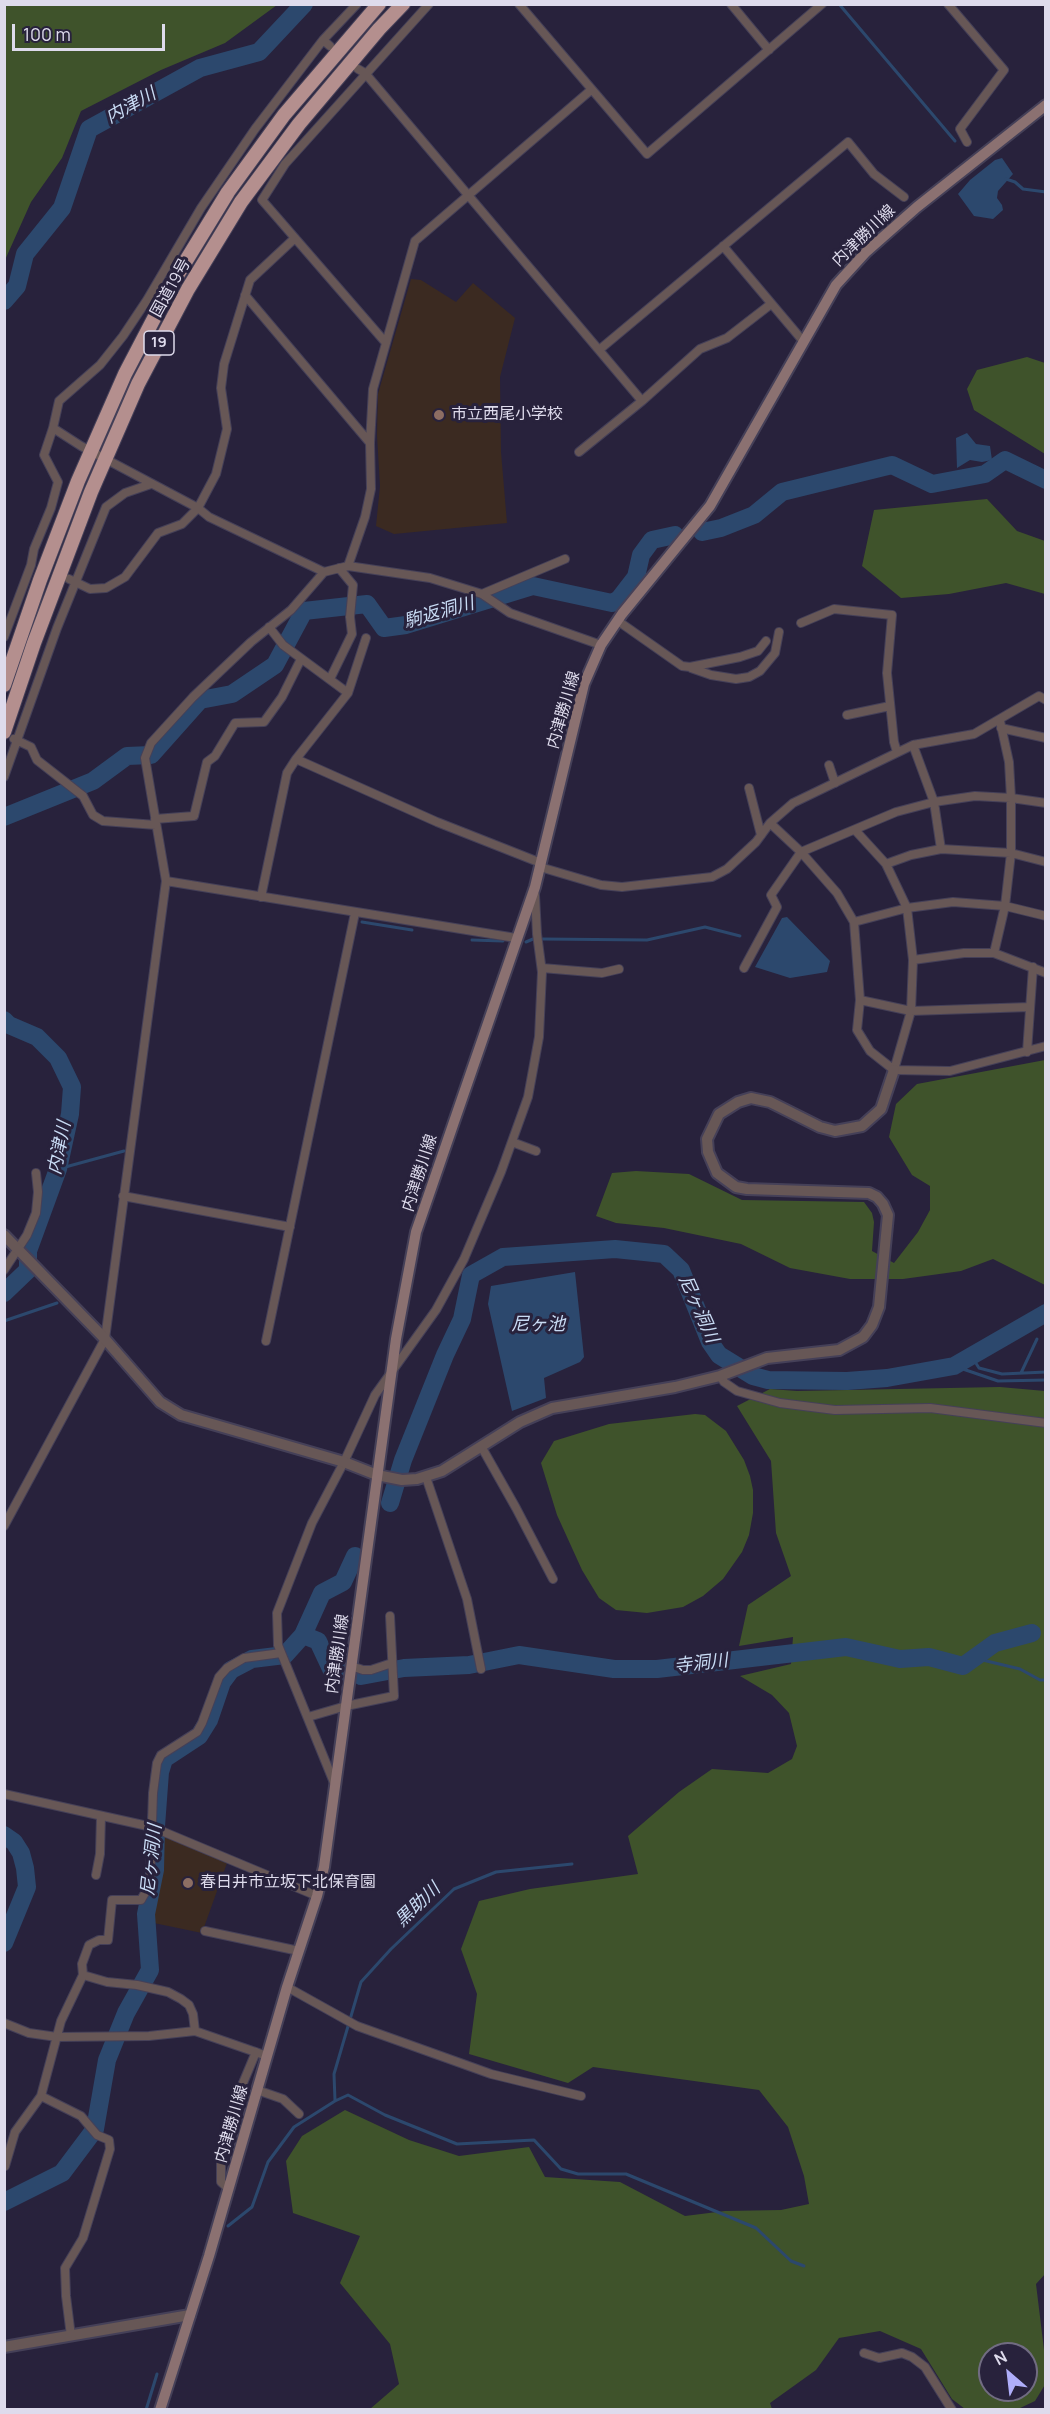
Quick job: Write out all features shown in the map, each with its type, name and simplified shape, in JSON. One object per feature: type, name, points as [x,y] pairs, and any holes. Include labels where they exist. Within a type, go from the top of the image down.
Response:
[{"type":"highway","name":"国道19号","points":[[4,685],[56,536],[91,451],[125,374],[173,282],[228,192],[284,116],[380,4]]},
{"type":"highway","name":"国道19号","points":[[12,737],[34,643],[106,458],[138,384],[188,289],[241,202],[299,124],[403,4]]},
{"type":"main road","name":"内津勝川線","points":[[160,2409],[229,2189],[324,1867],[392,1370],[417,1232],[535,887],[575,713],[584,684],[601,645],[710,506],[836,285],[866,252],[917,207],[1046,105]]},
{"type":"street","points":[[4,637],[33,566],[34,549],[51,508],[58,482],[44,455],[53,428],[58,401],[100,365],[123,336],[201,208],[255,129],[323,40],[357,4]]},
{"type":"street","points":[[386,343],[262,200],[285,164],[361,71],[429,4]]},
{"type":"street","points":[[519,4],[646,154],[822,4]]},
{"type":"street","points":[[731,4],[769,50]]},
{"type":"street","points":[[948,4],[1004,70],[960,129],[967,142]]},
{"type":"street","points":[[323,40],[330,46]]},
{"type":"street","points":[[361,71],[642,401]]},
{"type":"street","points":[[348,566],[365,518],[371,489],[370,443],[373,389],[415,241],[591,90]]},
{"type":"street","points":[[599,350],[848,142],[874,174],[904,197]]},
{"type":"street","points":[[72,581],[90,589],[106,588],[125,578],[158,533],[182,524],[198,508],[216,474],[227,429],[221,388],[224,364],[250,280],[295,238]]},
{"type":"street","points":[[723,246],[803,341]]},
{"type":"street","points":[[245,295],[370,443]]},
{"type":"street","points":[[579,452],[642,401],[700,349],[727,339],[771,304]]},
{"type":"street","points":[[53,428],[210,516],[324,572]]},
{"type":"street","points":[[4,777],[12,737],[57,628],[72,581],[106,507],[125,493],[151,483]]},
{"type":"street","points":[[482,594],[565,560]]},
{"type":"street","points":[[4,1526],[105,1339],[166,881],[145,758],[151,742],[193,697],[269,627],[291,610],[324,572],[348,566],[430,578],[482,594],[510,613],[601,645]]},
{"type":"street","points":[[330,679],[352,634],[350,617],[353,585],[339,568]]},
{"type":"street","points":[[801,623],[834,609],[892,615],[887,673],[897,752]]},
{"type":"street","points":[[618,621],[682,666],[711,675],[736,679],[749,677],[760,671],[775,653],[779,632]]},
{"type":"street","points":[[269,627],[283,645],[348,693]]},
{"type":"street","points":[[261,897],[287,773],[348,693],[366,638]]},
{"type":"street","points":[[690,667],[758,651],[766,641]]},
{"type":"street","points":[[12,737],[31,747],[37,760],[83,796],[93,815],[103,821],[156,822],[194,816],[207,762],[216,756],[235,723],[264,722],[282,697],[301,658]]},
{"type":"street","points":[[296,759],[437,822],[541,865],[601,885],[622,887],[712,877],[727,868],[770,823],[794,803],[913,745],[974,734],[1000,724],[1039,696],[1046,700]]},
{"type":"street","points":[[847,714],[890,706]]},
{"type":"street","points":[[1000,724],[1046,738]]},
{"type":"street","points":[[994,953],[1005,906],[1011,853],[1009,762],[1000,724]]},
{"type":"street","points":[[913,745],[934,802],[941,849]]},
{"type":"street","points":[[829,765],[835,783]]},
{"type":"street","points":[[749,788],[761,835]]},
{"type":"street","points":[[744,968],[777,907],[771,895],[801,852],[896,812],[934,802],[975,796],[1046,803]]},
{"type":"street","points":[[770,823],[801,852],[837,893],[854,922],[860,1000],[857,1030],[870,1051],[894,1070],[950,1071],[1046,1046]]},
{"type":"street","points":[[4,1235],[105,1339],[160,1402],[181,1415],[344,1462],[377,1475],[402,1480],[426,1477],[442,1471],[520,1422],[552,1408],[665,1389],[720,1376],[750,1363],[779,1356],[839,1350],[863,1337],[872,1325],[879,1306],[888,1215],[883,1204],[869,1193],[747,1190],[736,1187],[717,1173],[711,1163],[707,1139],[719,1114],[728,1107],[752,1098],[770,1102],[820,1127],[835,1131],[862,1126],[881,1109],[911,1011],[913,960],[907,908],[886,864],[855,830]]},
{"type":"street","points":[[886,864],[911,855],[941,849],[1011,853],[1046,862]]},
{"type":"street","points":[[166,881],[516,938]]},
{"type":"street","points":[[336,1786],[278,1645],[277,1613],[312,1523],[375,1395],[436,1310],[464,1259],[528,1097],[539,1037],[542,968],[537,934],[535,887]]},
{"type":"street","points":[[854,922],[907,908],[952,902],[1005,906],[1046,915]]},
{"type":"street","points":[[266,1341],[355,913]]},
{"type":"street","points":[[913,960],[964,953],[994,953],[1046,973]]},
{"type":"street","points":[[1027,1052],[1033,967]]},
{"type":"street","points":[[542,968],[602,973],[619,969]]},
{"type":"street","points":[[860,1000],[911,1011],[1030,1007]]},
{"type":"street","points":[[512,1142],[536,1151]]},
{"type":"street","points":[[4,1270],[27,1235],[36,1213],[38,1192],[36,1173]]},
{"type":"street","points":[[123,1196],[290,1227]]},
{"type":"street","points":[[720,1376],[724,1382],[737,1391],[780,1403],[835,1410],[930,1408],[1046,1423]]},
{"type":"street","points":[[481,1446],[553,1579]]},
{"type":"street","points":[[426,1477],[466,1599],[481,1669]]},
{"type":"street","points":[[308,1717],[394,1696],[390,1616]]},
{"type":"street","points":[[5,2166],[15,2132],[41,2096],[61,2021],[83,1975],[82,1964],[89,1945],[99,1940],[108,1940],[112,1899],[136,1902],[145,1898],[150,1884],[151,1871],[153,1793],[157,1763],[161,1755],[197,1732],[219,1677],[227,1668],[244,1658],[281,1653]]},
{"type":"street","points":[[351,1666],[371,1670],[392,1663]]},
{"type":"street","points":[[4,1794],[152,1827],[317,1896]]},
{"type":"street","points":[[96,1875],[100,1854],[101,1816]]},
{"type":"street","points":[[205,1931],[299,1951]]},
{"type":"street","points":[[83,1975],[107,1982],[137,1985],[168,1992],[189,2005],[193,2014],[195,2031]]},
{"type":"street","points":[[287,1987],[357,2026],[491,2074],[581,2096]]},
{"type":"street","points":[[4,2023],[29,2033],[57,2037],[149,2036],[195,2031],[267,2056]]},
{"type":"street","points":[[229,2189],[221,2182],[221,2153],[230,2114],[256,2052]]},
{"type":"street","points":[[257,2090],[283,2098],[299,2114]]},
{"type":"street","points":[[41,2096],[81,2116],[97,2135],[109,2140],[110,2149],[83,2238],[65,2268],[71,2336]]},
{"type":"street","points":[[4,2347],[190,2315]]},
{"type":"street","points":[[864,2354],[879,2358],[902,2353],[912,2357],[925,2367],[952,2409]]},
{"type":"shaded area","name":"市立西尾小学校","points":[[411,279],[421,280],[456,302],[473,283],[515,318],[500,377],[501,452],[507,523],[394,534],[376,526],[380,486],[377,435],[378,394]]},
{"type":"shaded area","name":"春日井市立坂下北保育園","points":[[157,1833],[227,1863],[202,1933],[149,1922],[148,1911],[158,1869]]},
{"type":"green space","points":[[5,4],[277,5],[225,43],[161,70],[81,111],[62,158],[31,202],[5,260]]},
{"type":"green space","points":[[1027,357],[1045,363],[1045,454],[974,410],[967,389],[977,370]]},
{"type":"green space","points":[[987,499],[1017,531],[1045,541],[1045,594],[1006,583],[949,594],[901,598],[862,566],[874,510]]},
{"type":"green space","points":[[1045,1060],[1045,1285],[993,1259],[961,1271],[903,1279],[850,1279],[790,1268],[741,1244],[664,1228],[616,1223],[596,1216],[612,1173],[636,1171],[689,1174],[742,1200],[864,1202],[872,1213],[874,1222],[872,1251],[894,1263],[918,1232],[930,1210],[930,1186],[912,1175],[889,1137],[896,1104],[917,1084]]},
{"type":"green space","points":[[1000,1387],[1045,1391],[1046,2273],[1036,2284],[1046,2383],[1038,2396],[1038,2342],[978,2342],[978,2402],[1033,2402],[1018,2409],[965,2409],[952,2399],[921,2349],[880,2331],[839,2338],[816,2370],[770,2403],[772,2409],[370,2409],[399,2384],[390,2344],[340,2283],[360,2236],[293,2213],[286,2161],[302,2136],[345,2110],[409,2140],[459,2156],[529,2147],[545,2177],[620,2182],[685,2216],[725,2211],[781,2210],[809,2204],[804,2176],[788,2127],[759,2090],[593,2067],[568,2083],[469,2054],[477,1994],[461,1949],[479,1901],[530,1889],[638,1874],[628,1836],[679,1792],[712,1769],[768,1773],[792,1759],[797,1746],[789,1713],[772,1695],[740,1676],[791,1664],[793,1637],[739,1646],[748,1605],[791,1576],[776,1533],[771,1461],[737,1406],[770,1389],[797,1391]]},
{"type":"green space","points":[[695,1414],[705,1415],[726,1431],[744,1460],[753,1490],[753,1513],[749,1535],[742,1552],[723,1579],[703,1596],[683,1607],[647,1613],[616,1610],[599,1598],[582,1570],[557,1515],[541,1463],[554,1441],[609,1424]]},
{"type":"water","points":[[1002,158],[1013,174],[998,191],[997,198],[1003,210],[993,219],[974,216],[958,194],[970,180],[995,160]]},
{"type":"water","points":[[967,433],[976,444],[990,446],[992,460],[982,462],[970,460],[957,468],[956,438]]},
{"type":"water","points":[[787,917],[830,961],[827,972],[790,978],[755,967],[782,918]]},
{"type":"water","name":"尼ヶ池","points":[[575,1272],[584,1357],[580,1362],[544,1378],[546,1398],[512,1411],[488,1304],[491,1286]]},
{"type":"waterway","name":"内津川","points":[[4,301],[17,286],[25,254],[62,208],[89,129],[200,68],[259,52],[304,4]]},
{"type":"waterway","points":[[839,4],[955,141]]},
{"type":"waterway","points":[[1006,179],[1015,182],[1023,189],[1046,192]]},
{"type":"waterway","name":"駒返洞川","points":[[702,532],[721,528],[754,515],[782,492],[892,465],[932,484],[985,474],[1005,460],[1046,480]]},
{"type":"waterway","name":"駒返洞川","points":[[4,817],[93,781],[127,756],[151,755],[200,700],[232,694],[275,665],[304,611],[367,604],[384,628],[406,625],[533,586],[612,603],[619,599],[636,577],[641,555],[652,540],[675,535]]},
{"type":"waterway","points":[[362,922],[412,930]]},
{"type":"waterway","points":[[543,939],[647,940],[705,927],[740,936]]},
{"type":"waterway","points":[[526,942],[533,939]]},
{"type":"waterway","points":[[472,940],[503,941]]},
{"type":"waterway","name":"内津川","points":[[4,1020],[9,1025],[37,1037],[58,1058],[72,1087],[70,1114],[58,1169],[28,1251],[28,1270],[4,1293]]},
{"type":"waterway","points":[[58,1169],[124,1151]]},
{"type":"waterway","name":"尼ヶ洞川","points":[[390,1503],[403,1460],[462,1319],[471,1275],[503,1257],[615,1249],[664,1254],[681,1270],[710,1342],[719,1355],[753,1376],[768,1380],[847,1381],[887,1378],[954,1366],[1046,1313]]},
{"type":"waterway","points":[[4,1321],[57,1303]]},
{"type":"waterway","points":[[1021,1373],[1037,1339]]},
{"type":"waterway","points":[[972,1357],[979,1368],[1002,1374],[1046,1372]]},
{"type":"waterway","points":[[954,1366],[998,1381],[1046,1380]]},
{"type":"waterway","name":"尼ヶ洞川","points":[[4,2202],[62,2173],[95,2129],[107,2060],[126,2013],[150,1970],[146,1914],[155,1870],[160,1772],[164,1759],[199,1736],[209,1720],[222,1682],[231,1670],[252,1659],[285,1655],[303,1635],[322,1593],[343,1582],[355,1556]]},
{"type":"waterway","name":"寺洞川","points":[[361,1676],[404,1668],[469,1665],[519,1655],[614,1669],[657,1669],[846,1647],[900,1659],[929,1657],[963,1666],[995,1643],[1032,1633]]},
{"type":"waterway","name":"寺洞川","points":[[303,1635],[318,1641],[332,1671],[340,1672]]},
{"type":"waterway","points":[[974,1658],[1020,1669],[1040,1680],[1046,1680]]},
{"type":"waterway","name":"内津川","points":[[4,1835],[14,1842],[21,1853],[27,1887],[4,1943]]},
{"type":"waterway","name":"黒助川","points":[[228,2226],[252,2207],[268,2162],[294,2127],[335,2101],[334,2074],[361,1982],[391,1949],[454,1889],[496,1872],[572,1864]]},
{"type":"waterway","points":[[335,2101],[348,2095],[385,2115],[457,2144],[534,2140],[561,2169],[578,2174],[626,2174],[756,2228],[791,2261],[804,2266]]},
{"type":"waterway","points":[[146,2410],[157,2374]]},
{"type":"place","name":"市立西尾小学校","points":[[439,415]]},
{"type":"place","name":"春日井市立坂下北保育園","points":[[188,1883]]}]
